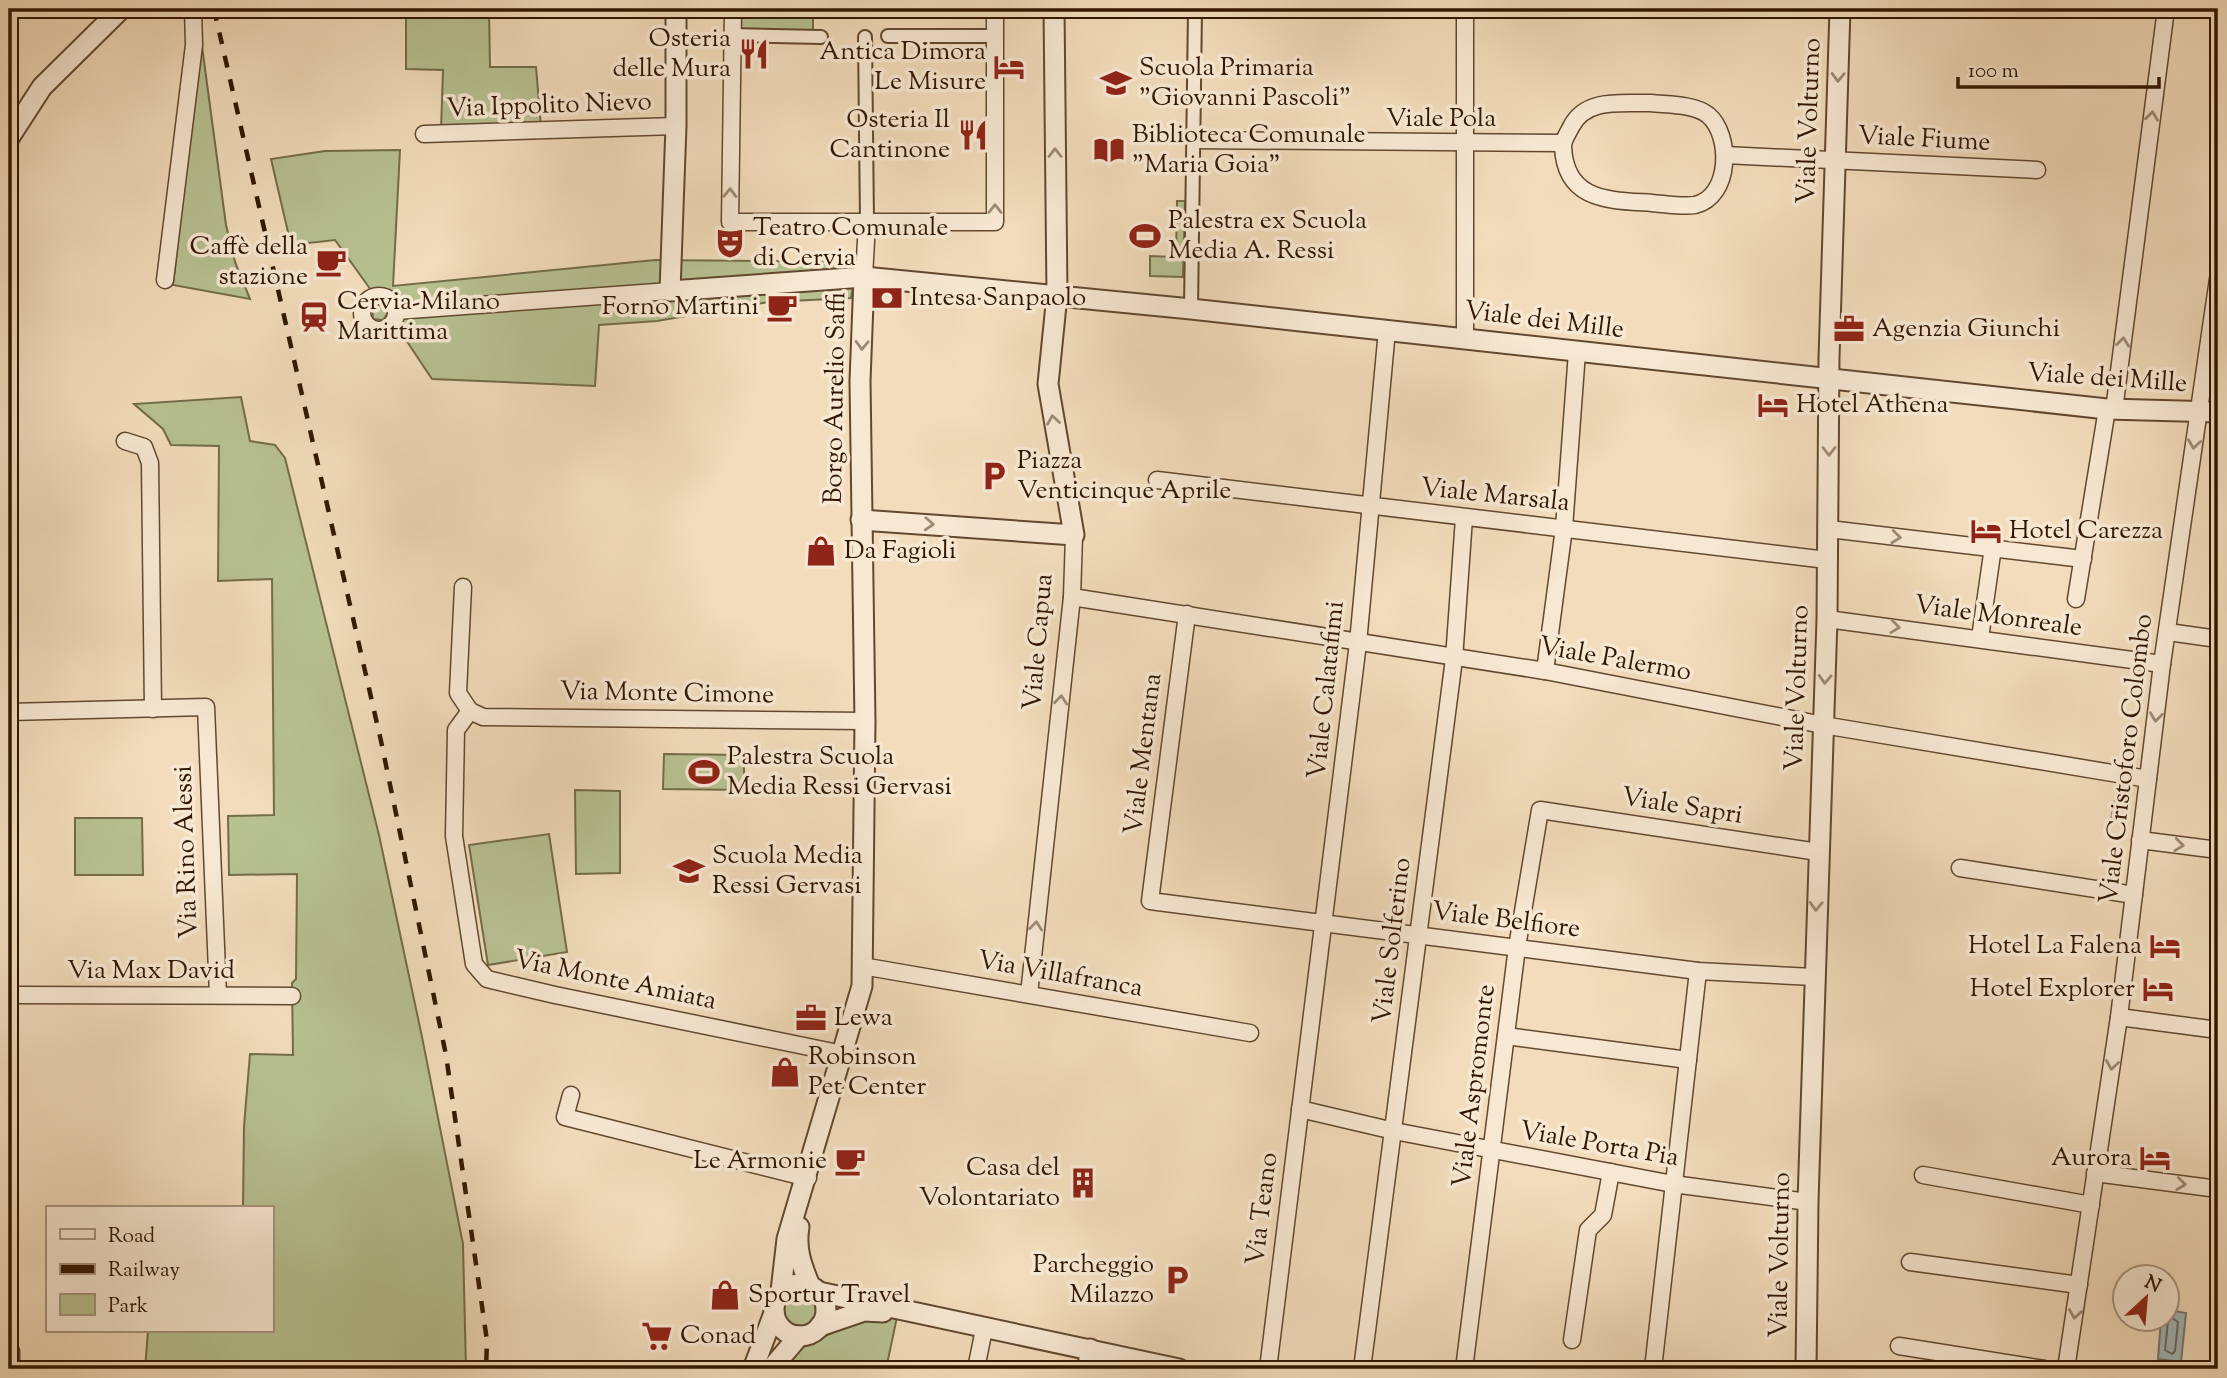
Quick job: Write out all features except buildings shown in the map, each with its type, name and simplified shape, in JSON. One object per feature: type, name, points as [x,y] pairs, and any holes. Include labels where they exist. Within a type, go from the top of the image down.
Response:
[{"type":"street","points":[[9,138],[42,87],[121,9]]},
{"type":"street","points":[[165,279],[194,45],[193,9]]},
{"type":"street","points":[[396,311],[670,291],[676,126],[676,9]]},
{"type":"street","points":[[733,9],[730,222],[867,223],[995,222],[995,9]]},
{"type":"street","name":"Viale Capua","points":[[1029,994],[1072,597],[1074,535],[1048,383],[1056,295],[1054,9]]},
{"type":"street","points":[[1191,309],[1195,9]]},
{"type":"street","points":[[1465,9],[1465,338]]},
{"type":"street","name":"Viale Volturno","points":[[1806,1369],[1814,977],[1827,619],[1829,379],[1840,9]]},
{"type":"street","points":[[2077,599],[2111,409],[2166,9]]},
{"type":"street","points":[[732,35],[821,37]]},
{"type":"street","points":[[888,36],[996,36]]},
{"type":"street","points":[[864,277],[867,223],[865,37]]},
{"type":"street","points":[[1651,103],[1688,107],[1707,114],[1721,132],[1725,155],[1718,183],[1710,195],[1696,205],[1604,200],[1582,192],[1567,169],[1562,143],[1574,120],[1591,105],[1651,103]]},
{"type":"street","name":"Via Ippolito Nievo","points":[[424,134],[676,126]]},
{"type":"street","name":"Viale Pola","points":[[1194,140],[1466,145],[1562,143]]},
{"type":"street","name":"Viale Fiume","points":[[1725,155],[2036,170]]},
{"type":"street","name":"Viale dei Mille","points":[[670,291],[864,277],[1465,338],[2111,409],[2209,412]]},
{"type":"street","name":"Borgo Aurelio Saffi","points":[[807,1182],[862,986],[866,721],[861,520],[864,277]]},
{"type":"street","name":"Viale Cristoforo Colombo","points":[[2066,1369],[2119,1017],[2162,664],[2209,412],[2218,279]]},
{"type":"street","name":"Viale Calatafimi","points":[[1308,1054],[1358,643],[1387,330]]},
{"type":"street","points":[[1545,671],[1564,528],[1577,352]]},
{"type":"street","points":[[9,712],[153,709],[150,464],[144,447],[125,441]]},
{"type":"street","name":"Viale Marsala","points":[[1157,480],[1827,560]]},
{"type":"street","name":"Viale Solferino","points":[[1362,1369],[1454,659],[1465,518]]},
{"type":"street","points":[[861,520],[1074,535]]},
{"type":"street","points":[[1829,529],[2083,559]]},
{"type":"street","points":[[1980,638],[1993,547]]},
{"type":"street","points":[[463,587],[458,693],[470,711]]},
{"type":"street","name":"Viale Palermo","points":[[1072,597],[1454,659],[1545,671],[1823,725],[2148,779]]},
{"type":"street","name":"Viale Mentana","points":[[1150,901],[1187,614]]},
{"type":"street","name":"Viale Monreale","points":[[1827,619],[2162,664]]},
{"type":"street","points":[[2168,632],[2218,639]]},
{"type":"street","name":"Via Rino Alessi","points":[[153,709],[206,707],[218,995]]},
{"type":"street","name":"Via Monte Cimone","points":[[470,711],[483,717],[866,721]]},
{"type":"street","name":"Via Monte Amiata","points":[[470,711],[456,730],[454,836],[474,964],[487,979],[843,1054]]},
{"type":"street","name":"Viale Sapri","points":[[1540,810],[1818,852]]},
{"type":"street","name":"Viale Aspromonte","points":[[1464,1369],[1517,947],[1540,810]]},
{"type":"street","points":[[2140,840],[2218,850]]},
{"type":"street","points":[[1960,868],[2134,895]]},
{"type":"street","name":"Viale Belfiore","points":[[1150,901],[1698,971],[1814,977]]},
{"type":"street","name":"Via Villafranca","points":[[862,966],[1250,1033]]},
{"type":"street","points":[[1653,1369],[1698,971]]},
{"type":"street","name":"Via Max David","points":[[9,995],[292,996]]},
{"type":"street","points":[[2119,1017],[2218,1030]]},
{"type":"street","points":[[1506,1036],[1688,1060]]},
{"type":"street","name":"Via Teano","points":[[1268,1369],[1308,1054]]},
{"type":"street","points":[[570,1095],[565,1118],[807,1182]]},
{"type":"street","name":"Viale Porta Pia","points":[[1300,1109],[1394,1131],[1673,1184],[1808,1202]]},
{"type":"street","points":[[1572,1340],[1588,1230],[1603,1215],[1611,1172]]},
{"type":"street","points":[[2095,1173],[2218,1189]]},
{"type":"street","points":[[1923,1175],[2091,1205]]},
{"type":"street","points":[[807,1182],[797,1241],[800,1262],[826,1313],[821,1326]]},
{"type":"street","points":[[781,1291],[787,1239],[807,1182]]},
{"type":"street","points":[[1910,1262],[2079,1285]]},
{"type":"street","points":[[753,1369],[774,1313],[776,1298],[781,1291],[795,1284],[984,1329],[1089,1359],[1179,1369]]},
{"type":"street","points":[[774,1313],[785,1332],[799,1336],[864,1311],[923,1315]]},
{"type":"street","points":[[976,1369],[984,1329]]},
{"type":"street","points":[[771,1369],[799,1336]]},
{"type":"street","points":[[1899,1346],[2044,1369]]},
{"type":"street","points":[[9,1352],[9,1369]]},
{"type":"green space","points":[[406,9],[489,9],[490,67],[536,67],[541,127],[441,130],[443,70],[406,69]]},
{"type":"green space","points":[[738,9],[813,9],[813,31],[738,31]]},
{"type":"green space","points":[[201,39],[226,225],[235,262],[250,299],[173,285]]},
{"type":"green space","points":[[400,150],[393,286],[655,260],[858,262],[851,298],[769,302],[657,321],[599,325],[595,386],[432,379],[388,313],[383,320],[373,319],[372,308],[381,304],[335,240],[291,245],[271,159],[325,151]]},
{"type":"green space","points":[[1177,201],[1185,201],[1183,277],[1150,276],[1150,256],[1176,257]]},
{"type":"green space","points":[[241,397],[250,441],[275,445],[285,458],[379,835],[422,1037],[463,1244],[466,1369],[145,1369],[148,1332],[273,1332],[273,1206],[243,1206],[244,1126],[250,1054],[293,1055],[292,983],[296,979],[297,874],[229,875],[228,816],[274,815],[272,579],[218,581],[219,446],[171,445],[163,429],[134,404]]},
{"type":"green space","name":"Palestra Scuola Media Ressi Gervasi","points":[[664,754],[744,755],[744,790],[663,789]]},
{"type":"green space","points":[[575,790],[620,791],[620,873],[576,874]]},
{"type":"green space","points":[[75,818],[142,818],[143,875],[75,875]]},
{"type":"green space","points":[[549,834],[567,952],[488,965],[469,845]]},
{"type":"green space","points":[[800,1291],[813,1297],[819,1310],[813,1323],[800,1329],[787,1323],[781,1310],[787,1297]]},
{"type":"green space","points":[[864,1317],[897,1317],[886,1369],[777,1369],[803,1347]]},
{"type":"water","points":[[2116,794],[2131,796],[2127,823],[2111,820]]},
{"type":"water","points":[[2182,1312],[2186,1313],[2181,1362],[2158,1359],[2160,1332],[2182,1332]]},
{"type":"railway","points":[[214,9],[381,741],[446,1055],[487,1341],[486,1369]]},
{"type":"place","name":"Osteria delle Mura","points":[[754,54]]},
{"type":"place","name":"Antica Dimora Le Misure","points":[[1009,67]]},
{"type":"place","name":"Scuola Primaria \"Giovanni Pascoli\"","points":[[1116,83]]},
{"type":"place","name":"Osteria Il Cantinone","points":[[973,135]]},
{"type":"place","name":"Biblioteca Comunale \"Maria Goia\"","points":[[1109,150]]},
{"type":"place","name":"Palestra ex Scuola Media A. Ressi","points":[[1145,236]]},
{"type":"place","name":"Teatro Comunale di Cervia","points":[[730,243]]},
{"type":"place","name":"Caffè della stazione","points":[[331,262]]},
{"type":"place","name":"Intesa Sanpaolo","points":[[887,298]]},
{"type":"place","name":"Forno Martini","points":[[782,307]]},
{"type":"place","name":"Cervia-Milano Marittima","points":[[314,317]]},
{"type":"place","name":"Agenzia Giunchi","points":[[1849,329]]},
{"type":"place","name":"Hotel Athena","points":[[1773,405]]},
{"type":"place","name":"Piazza Venticinque Aprile","points":[[994,476]]},
{"type":"place","name":"Hotel Carezza","points":[[1986,531]]},
{"type":"place","name":"Da Fagioli","points":[[821,551]]},
{"type":"place","name":"Palestra Scuola Media Ressi Gervasi","points":[[704,772]]},
{"type":"place","name":"Scuola Media Ressi Gervasi","points":[[689,871]]},
{"type":"place","name":"Hotel La Falena","points":[[2165,946]]},
{"type":"place","name":"Hotel Explorer","points":[[2158,989]]},
{"type":"place","name":"Lewa","points":[[811,1018]]},
{"type":"place","name":"Robinson Pet Center","points":[[785,1072]]},
{"type":"place","name":"Aurora","points":[[2155,1158]]},
{"type":"place","name":"Le Armonie","points":[[850,1161]]},
{"type":"place","name":"Casa del Volontariato","points":[[1083,1183]]},
{"type":"place","name":"Parcheggio Milazzo","points":[[1177,1280]]},
{"type":"place","name":"Sportur Travel","points":[[725,1295]]},
{"type":"place","name":"Conad","points":[[657,1336]]}]
